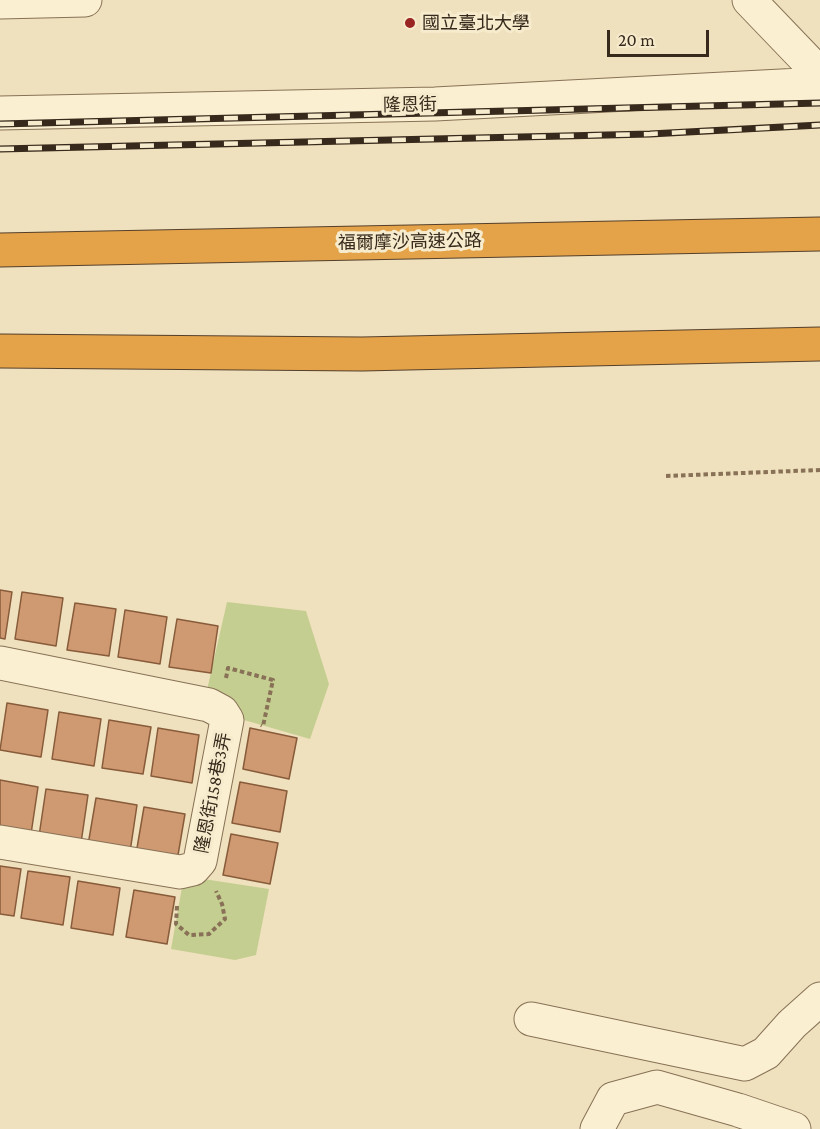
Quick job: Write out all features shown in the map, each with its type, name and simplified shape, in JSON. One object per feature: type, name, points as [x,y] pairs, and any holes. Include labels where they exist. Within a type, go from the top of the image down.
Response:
[{"type":"highway","name":"福爾摩沙高速公路","points":[[0,249],[820,234]]},
{"type":"highway","points":[[0,351],[362,354],[820,344]]},
{"type":"street","points":[[0,2],[85,0]]},
{"type":"street","points":[[749,0],[820,74]]},
{"type":"street","name":"隆恩街","points":[[0,113],[435,104],[820,84]]},
{"type":"street","name":"隆恩街158巷3弄","points":[[0,663],[209,705],[222,712],[227,720],[190,866],[0,842]]},
{"type":"street","points":[[531,1019],[745,1064],[766,1053],[792,1024],[820,999]]},
{"type":"street","points":[[597,1129],[614,1099],[657,1086],[794,1129]]},
{"type":"path","points":[[666,476],[820,470]]},
{"type":"path","points":[[190,866],[222,904],[225,919],[209,934],[189,935],[176,924],[190,866]]},
{"type":"green space","points":[[227,602],[306,611],[329,684],[310,739],[237,718],[207,690]]},
{"type":"green space","points":[[184,876],[269,889],[256,955],[235,960],[171,949]]},
{"type":"building","points":[[0,590],[12,592],[5,639],[0,638]]},
{"type":"building","points":[[22,592],[63,598],[56,646],[15,639]]},
{"type":"building","points":[[75,603],[116,609],[109,656],[67,650]]},
{"type":"building","points":[[125,610],[167,617],[160,664],[118,657]]},
{"type":"building","points":[[177,619],[218,626],[211,673],[169,667]]},
{"type":"building","points":[[7,703],[48,710],[41,757],[0,750]]},
{"type":"building","points":[[59,712],[101,719],[94,766],[52,759]]},
{"type":"building","points":[[109,720],[151,727],[143,774],[102,768]]},
{"type":"building","points":[[158,728],[199,735],[192,783],[151,776]]},
{"type":"building","points":[[250,728],[297,738],[289,779],[243,769]]},
{"type":"building","points":[[0,780],[38,787],[31,834],[0,829]]},
{"type":"building","points":[[240,782],[287,791],[280,832],[232,823]]},
{"type":"building","points":[[46,789],[88,795],[81,843],[39,836]]},
{"type":"building","points":[[96,798],[137,805],[130,852],[88,845]]},
{"type":"building","points":[[144,807],[185,814],[177,861],[136,854]]},
{"type":"building","points":[[231,834],[278,843],[270,884],[223,875]]},
{"type":"building","points":[[0,866],[21,869],[14,916],[0,914]]},
{"type":"building","points":[[28,871],[70,877],[63,925],[21,918]]},
{"type":"building","points":[[78,881],[120,888],[113,935],[71,928]]},
{"type":"building","points":[[134,890],[175,897],[167,944],[126,937]]},
{"type":"railway","points":[[0,124],[820,103]]},
{"type":"railway","points":[[0,149],[650,134],[820,125]]},
{"type":"place","name":"國立臺北大學","points":[[410,23]]}]
